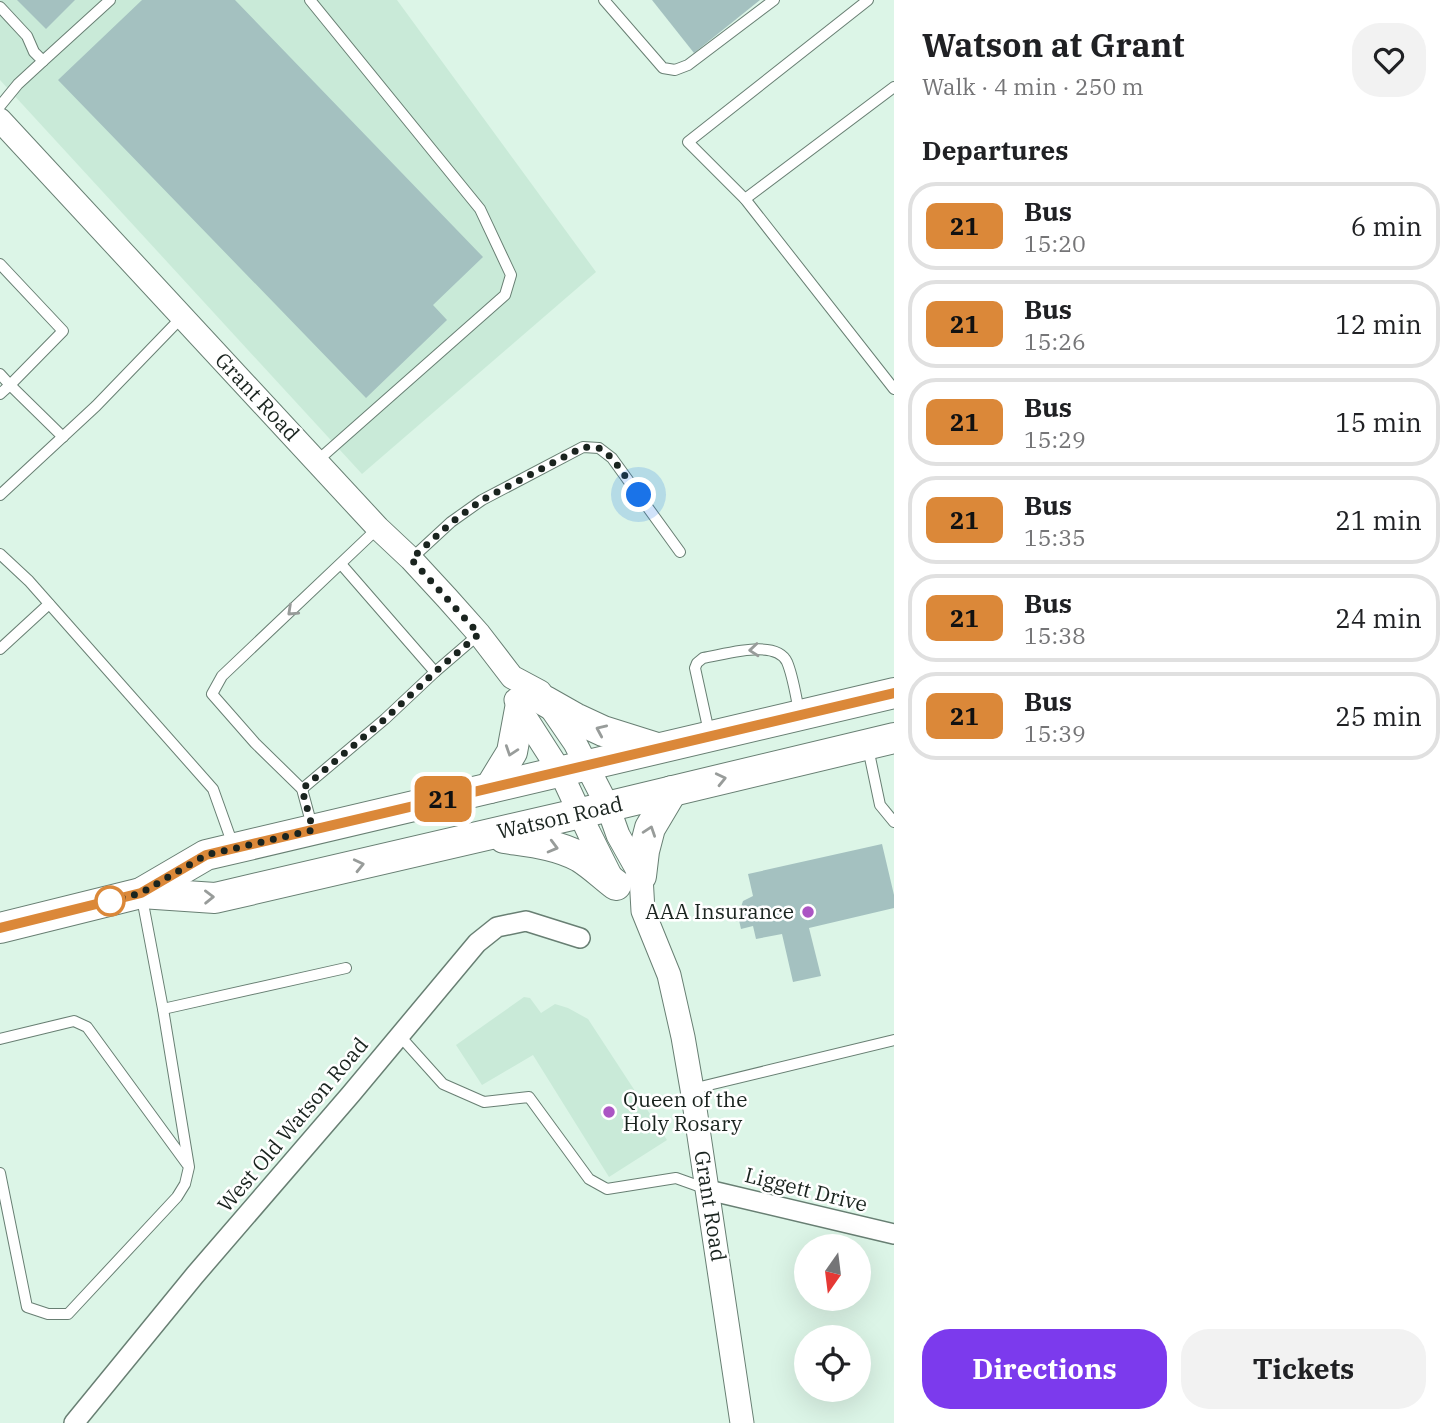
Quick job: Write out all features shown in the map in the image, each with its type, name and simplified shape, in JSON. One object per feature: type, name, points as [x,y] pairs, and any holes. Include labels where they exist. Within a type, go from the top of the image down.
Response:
[{"type":"main road","name":"Watson Road","points":[[0,928],[141,893],[206,855],[894,693]]},
{"type":"main road","points":[[490,788],[512,752],[533,705],[603,732],[660,749]]},
{"type":"main road","name":"Watson Road","points":[[141,893],[215,898],[880,741]]},
{"type":"main road","points":[[486,836],[552,845],[628,881],[644,851],[650,828],[672,791]]},
{"type":"street","name":"Grant Road","points":[[0,120],[378,528],[411,559],[479,634],[512,677],[540,692],[533,705],[575,743],[574,769],[594,810],[618,835],[628,881],[669,975],[692,1089],[742,1423]]},
{"type":"street","name":"West Old Watson Road","points":[[74,1423],[195,1275],[477,943],[497,927],[526,921],[580,938]]},
{"type":"street","name":"Liggett Drive","points":[[708,1190],[894,1234]]},
{"type":"lane","points":[[0,106],[18,84],[110,0]]},
{"type":"lane","points":[[310,0],[480,209],[511,275],[505,295],[317,461]]},
{"type":"lane","points":[[604,0],[663,68],[675,70],[688,65],[774,0]]},
{"type":"lane","points":[[868,0],[688,142],[745,199],[894,388]]},
{"type":"lane","points":[[0,8],[27,36],[34,52],[43,61]]},
{"type":"lane","points":[[745,199],[894,87]]},
{"type":"lane","points":[[0,264],[63,331],[0,394]]},
{"type":"lane","points":[[0,495],[96,406],[183,317]]},
{"type":"lane","points":[[0,374],[63,437]]},
{"type":"lane","points":[[411,559],[452,522],[482,500],[583,447],[599,448],[612,458],[680,552]]},
{"type":"lane","points":[[313,830],[302,789],[255,743],[212,694],[222,676],[378,528]]},
{"type":"lane","points":[[1,557],[29,581],[213,789],[234,848]]},
{"type":"lane","points":[[341,564],[435,672]]},
{"type":"lane","points":[[0,649],[50,604]]},
{"type":"lane","points":[[302,789],[479,634]]},
{"type":"lane","points":[[710,737],[695,668],[703,658],[762,648],[779,653],[787,660],[800,715]]},
{"type":"lane","points":[[880,741],[880,805],[894,822]]},
{"type":"lane","points":[[0,1174],[27,1307],[48,1314],[68,1314],[177,1197],[185,1184],[189,1167],[141,893]]},
{"type":"lane","points":[[163,1009],[346,968]]},
{"type":"lane","points":[[0,1039],[74,1021],[88,1027],[189,1167]]},
{"type":"lane","points":[[399,1035],[443,1084],[484,1102],[529,1097],[589,1179],[607,1189],[676,1178],[708,1190]]},
{"type":"lane","points":[[692,1089],[894,1040]]},
{"type":"shaded area","points":[[0,0],[397,0],[596,272],[362,474],[0,80]]},
{"type":"shaded area","name":"Queen of the Holy Rosary","points":[[524,997],[530,998],[541,1013],[555,1004],[588,1019],[667,1140],[609,1177],[533,1055],[482,1085],[456,1045]]},
{"type":"building","points":[[17,0],[75,0],[46,29]]},
{"type":"building","points":[[142,0],[235,0],[483,257],[433,305],[447,320],[366,398],[58,80]]},
{"type":"building","points":[[652,0],[760,0],[694,53]]},
{"type":"building","name":"AAA Insurance","points":[[882,844],[894,895],[894,908],[809,928],[821,976],[793,982],[782,934],[756,939],[753,926],[741,929],[738,916],[743,901],[753,896],[748,874]]},
{"type":"bus line","name":"21","points":[[0,928],[141,893],[206,855],[894,693]]},
{"type":"place","name":"AAA Insurance","points":[[808,912]]},
{"type":"place","name":"Queen of the Holy Rosary","points":[[609,1112]]},
{"type":"route","points":[[110,901],[141,893],[206,855],[313,830],[302,789],[479,634],[411,559],[452,522],[482,500],[583,447],[599,448],[612,458],[639,495]]}]
